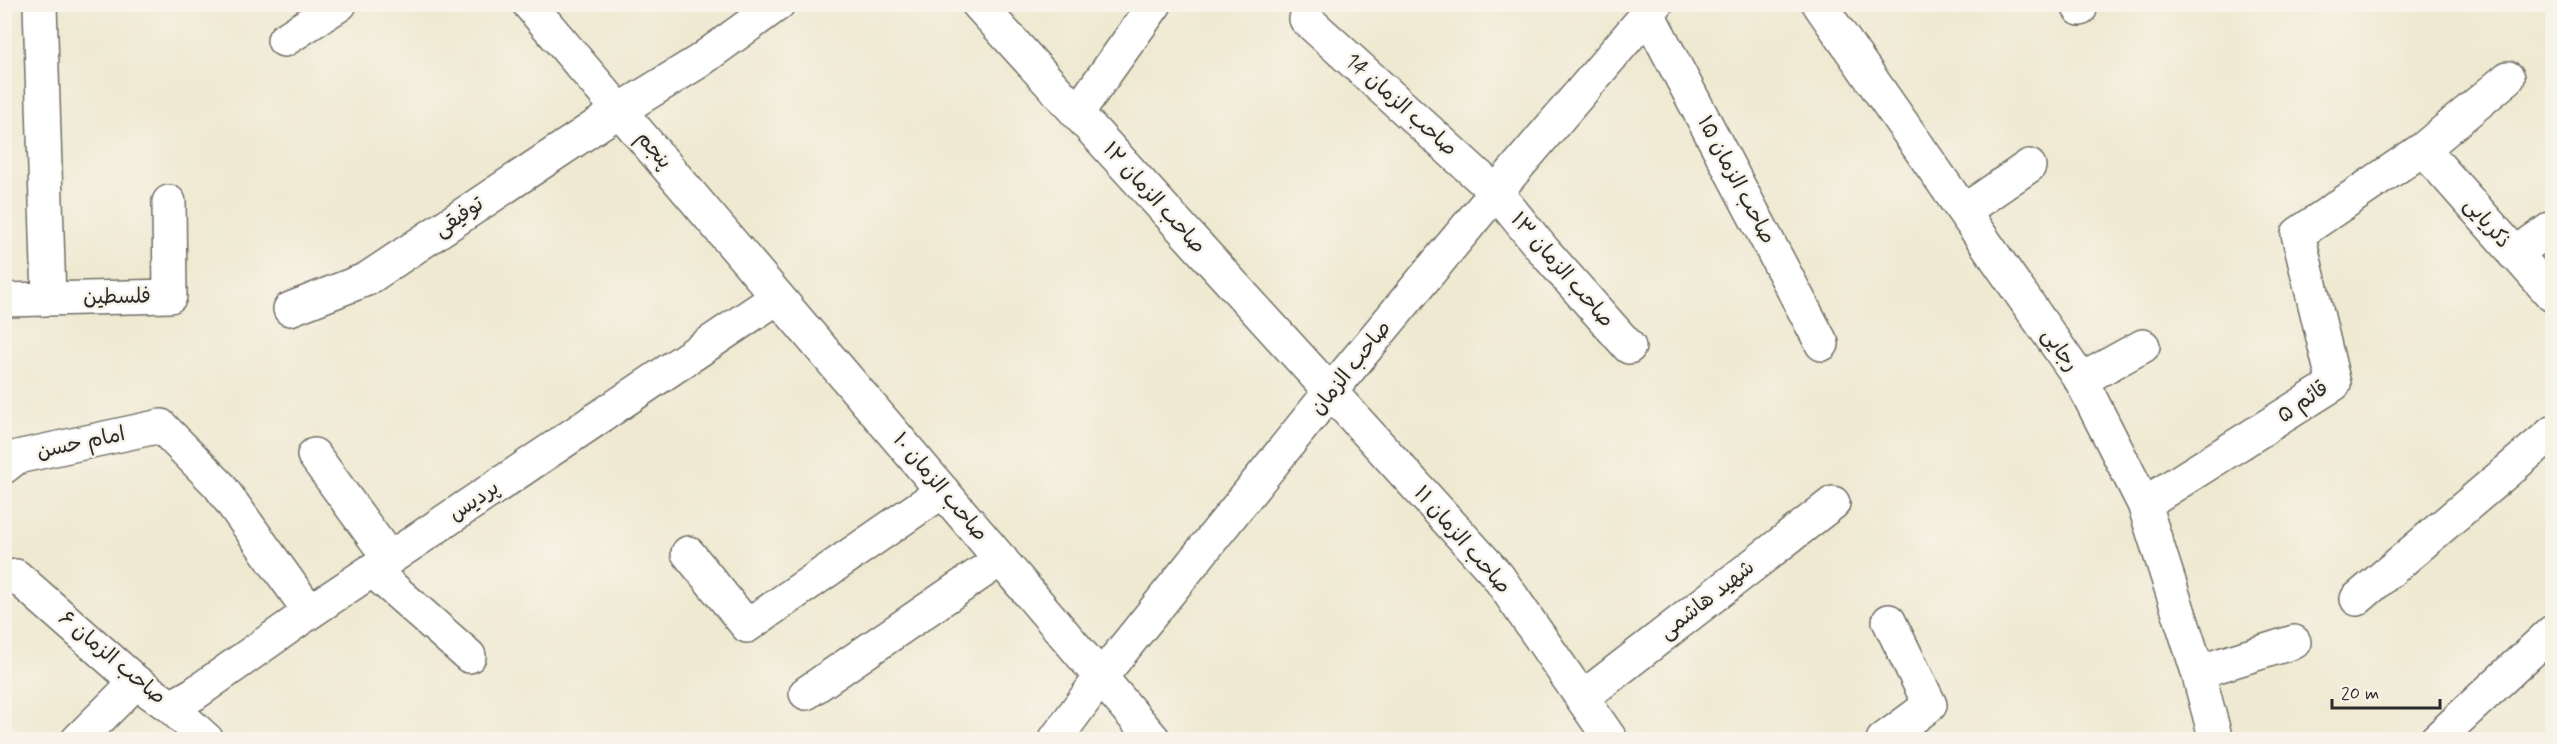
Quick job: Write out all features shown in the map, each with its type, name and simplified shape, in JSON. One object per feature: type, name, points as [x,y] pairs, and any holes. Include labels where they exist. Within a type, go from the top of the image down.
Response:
[{"type":"street","points":[[40,4],[49,299]]},
{"type":"street","points":[[284,40],[340,4]]},
{"type":"street","name":"پنجم","points":[[529,4],[778,297]]},
{"type":"street","name":"توفیقی","points":[[290,309],[367,279],[620,110],[699,62],[778,4]]},
{"type":"street","name":"صاحب الزمان ۱۲","points":[[978,4],[1330,392]]},
{"type":"street","points":[[1077,113],[1155,4]]},
{"type":"street","name":"رجایی","points":[[1819,4],[2081,380],[2144,504],[2198,672],[2216,740]]},
{"type":"street","name":"صاحب الزمان","points":[[1055,740],[1101,677],[1330,392],[1496,192],[1653,10]]},
{"type":"street","name":"صاحب الزمان ۱۵","points":[[1653,10],[1822,344]]},
{"type":"street","name":"صاحب الزمان 14","points":[[1306,19],[1496,192]]},
{"type":"street","points":[[2422,149],[2508,78]]},
{"type":"street","name":"قائم ۵","points":[[2144,504],[2334,384],[2298,234],[2422,149]]},
{"type":"street","name":"ذکریایی","points":[[2422,149],[2553,295]]},
{"type":"street","points":[[1964,211],[2029,166]]},
{"type":"street","name":"صاحب الزمان ۱۳","points":[[1496,192],[1544,251],[1629,347]]},
{"type":"street","name":"فلسطین","points":[[4,300],[170,296],[169,202]]},
{"type":"street","points":[[2514,254],[2553,228]]},
{"type":"street","name":"صاحب الزمان ۱۰","points":[[778,297],[1154,740]]},
{"type":"street","name":"پردیس","points":[[171,707],[194,694],[310,612],[778,297]]},
{"type":"street","points":[[2081,380],[2143,346]]},
{"type":"street","name":"صاحب الزمان ۱۱","points":[[1330,392],[1497,574],[1611,740]]},
{"type":"street","name":"امام حسن","points":[[4,467],[17,457],[161,426],[219,485],[310,612]]},
{"type":"street","points":[[2356,599],[2553,433]]},
{"type":"street","points":[[314,455],[381,564],[469,656]]},
{"type":"street","points":[[688,553],[747,626],[943,491]]},
{"type":"street","name":"شهید هاشمی","points":[[1582,698],[1833,503]]},
{"type":"street","points":[[806,693],[1001,559]]},
{"type":"street","name":"صاحب الزمان ۶","points":[[16,576],[136,682],[171,707],[207,740]]},
{"type":"street","points":[[1883,740],[1930,705],[1889,621]]},
{"type":"street","points":[[2436,740],[2553,632]]},
{"type":"street","points":[[2198,672],[2294,642]]},
{"type":"street","points":[[78,740],[136,682]]}]
